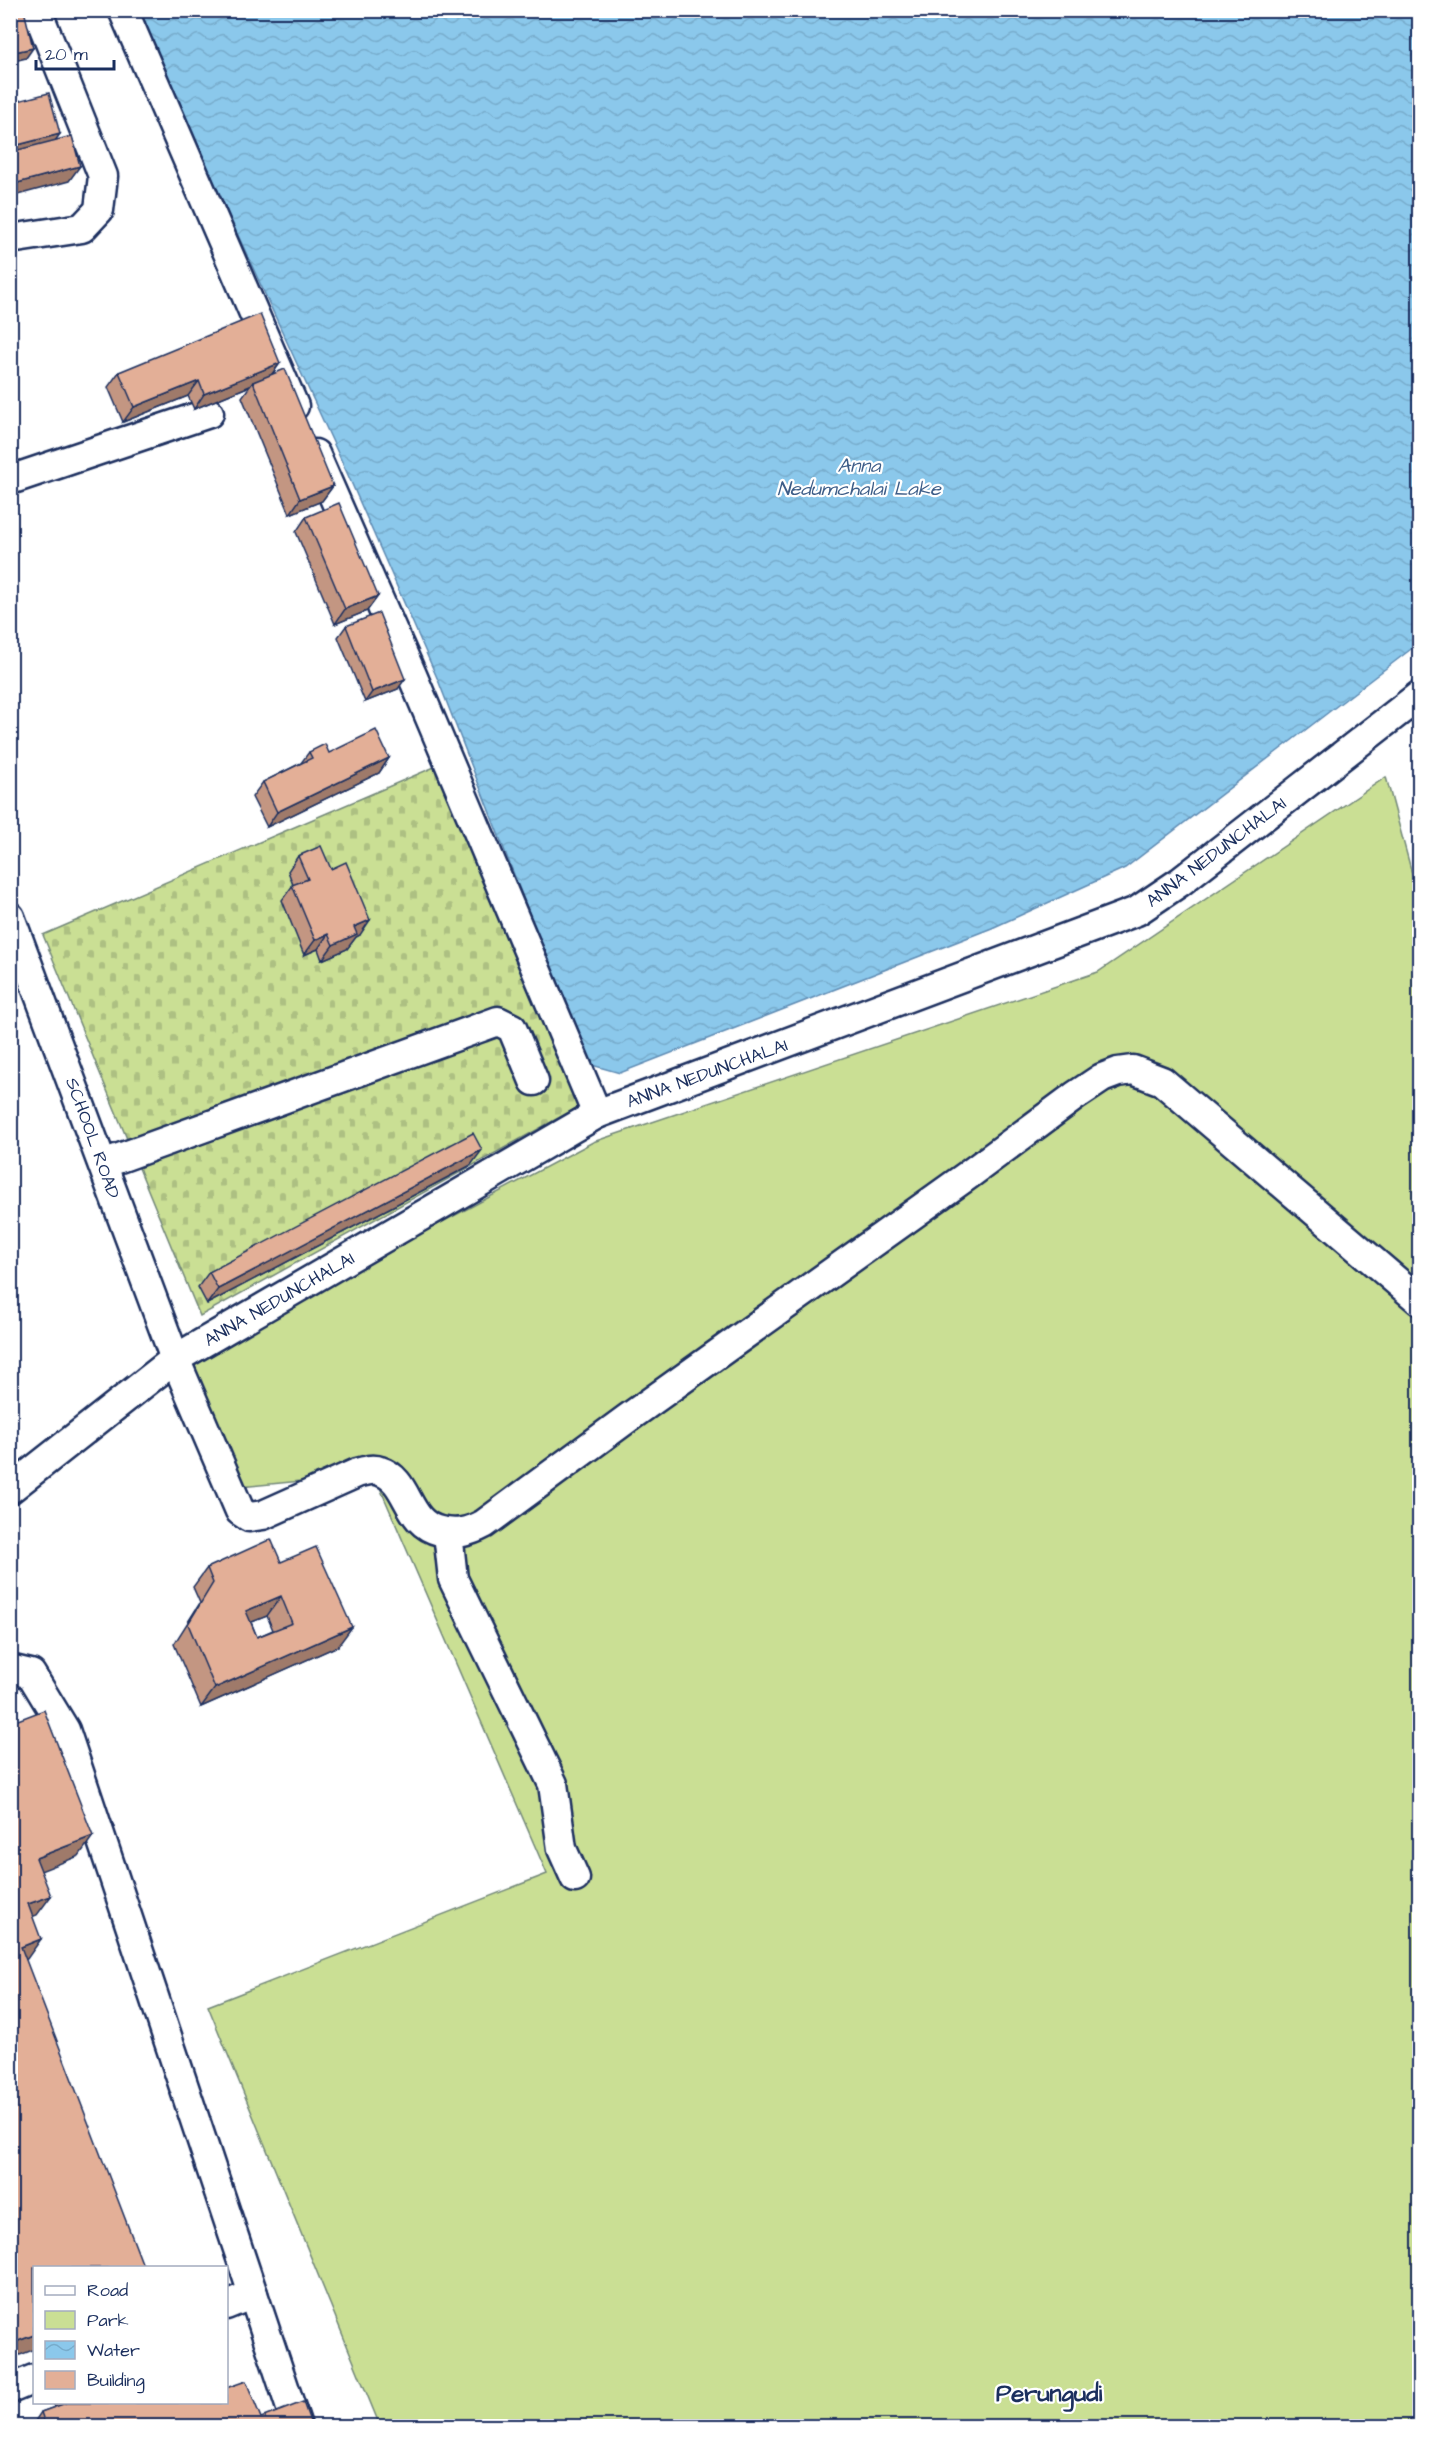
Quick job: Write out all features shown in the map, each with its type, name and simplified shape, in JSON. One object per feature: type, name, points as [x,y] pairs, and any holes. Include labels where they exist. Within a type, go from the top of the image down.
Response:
[{"type":"street","points":[[10,239],[82,228],[99,210],[103,176],[37,10]]},
{"type":"street","points":[[123,10],[407,664],[597,1114]]},
{"type":"street","points":[[10,480],[209,413]]},
{"type":"street","name":"ANNA NEDUNCHALAI","points":[[10,1489],[175,1359],[597,1114],[1120,920],[1137,911],[1180,882],[1419,695]]},
{"type":"street","name":"SCHOOL ROAD","points":[[10,917],[175,1359],[240,1511],[249,1517],[263,1515],[357,1473],[380,1470],[396,1481],[423,1525],[448,1533]]},
{"type":"street","points":[[103,1164],[498,1021],[512,1028],[534,1081]]},
{"type":"street","points":[[575,1878],[562,1849],[553,1784],[453,1579],[448,1533],[468,1532],[484,1524],[1075,1096],[1102,1078],[1118,1072],[1133,1070],[1148,1075],[1175,1091],[1419,1301]]},
{"type":"street","points":[[10,1669],[31,1674],[65,1730],[297,2427]]},
{"type":"street","points":[[228,2304],[254,2294]]},
{"type":"street","points":[[10,2389],[33,2379]]},
{"type":"green space","points":[[439,765],[580,1106],[200,1316],[43,935]]},
{"type":"green space","points":[[1386,777],[1420,903],[1419,2426],[380,2426],[208,2006],[547,1874],[374,1474],[230,1488],[181,1361],[593,1142],[1098,972]]},
{"type":"water","name":"Anna Nedumchalai Lake","points":[[130,11],[1419,11],[1419,643],[1125,868],[992,928],[620,1073],[588,1064],[438,680],[348,475],[191,133]]},
{"type":"building","points":[[10,10],[24,10],[33,48],[10,53]]},
{"type":"building","points":[[49,93],[60,134],[10,147],[10,103]]},
{"type":"building","points":[[72,136],[80,166],[10,185],[10,152]]},
{"type":"building","points":[[260,314],[280,363],[204,394],[199,381],[134,407],[119,372]]},
{"type":"building","points":[[285,369],[333,486],[300,499],[253,382]]},
{"type":"building","points":[[339,503],[378,596],[345,609],[306,517]]},
{"type":"building","points":[[379,613],[405,679],[372,692],[346,626]]},
{"type":"building","points":[[376,730],[389,758],[277,812],[263,782],[312,758],[309,752],[325,744],[329,753]]},
{"type":"building","points":[[321,846],[331,869],[346,862],[370,920],[354,927],[357,934],[333,945],[328,934],[315,940],[292,885],[308,879],[298,856]]},
{"type":"building","points":[[473,1133],[482,1150],[218,1289],[209,1272]]},
{"type":"building","points":[[271,1539],[281,1562],[316,1547],[352,1627],[215,1688],[188,1624],[213,1583],[207,1568]],"holes":[[[281,1596],[292,1623],[257,1637],[246,1611]]]},
{"type":"building","points":[[44,1710],[93,1836],[36,1858],[51,1896],[28,1904],[41,1939],[21,1947],[143,2266],[33,2266],[33,2335],[10,2344],[10,1723]]},
{"type":"building","points":[[246,2381],[261,2418],[303,2402],[312,2427],[46,2427],[41,2412],[63,2404],[228,2404],[228,2387]]},
{"type":"district","name":"Perungudi","points":[[1049,2393]]}]
